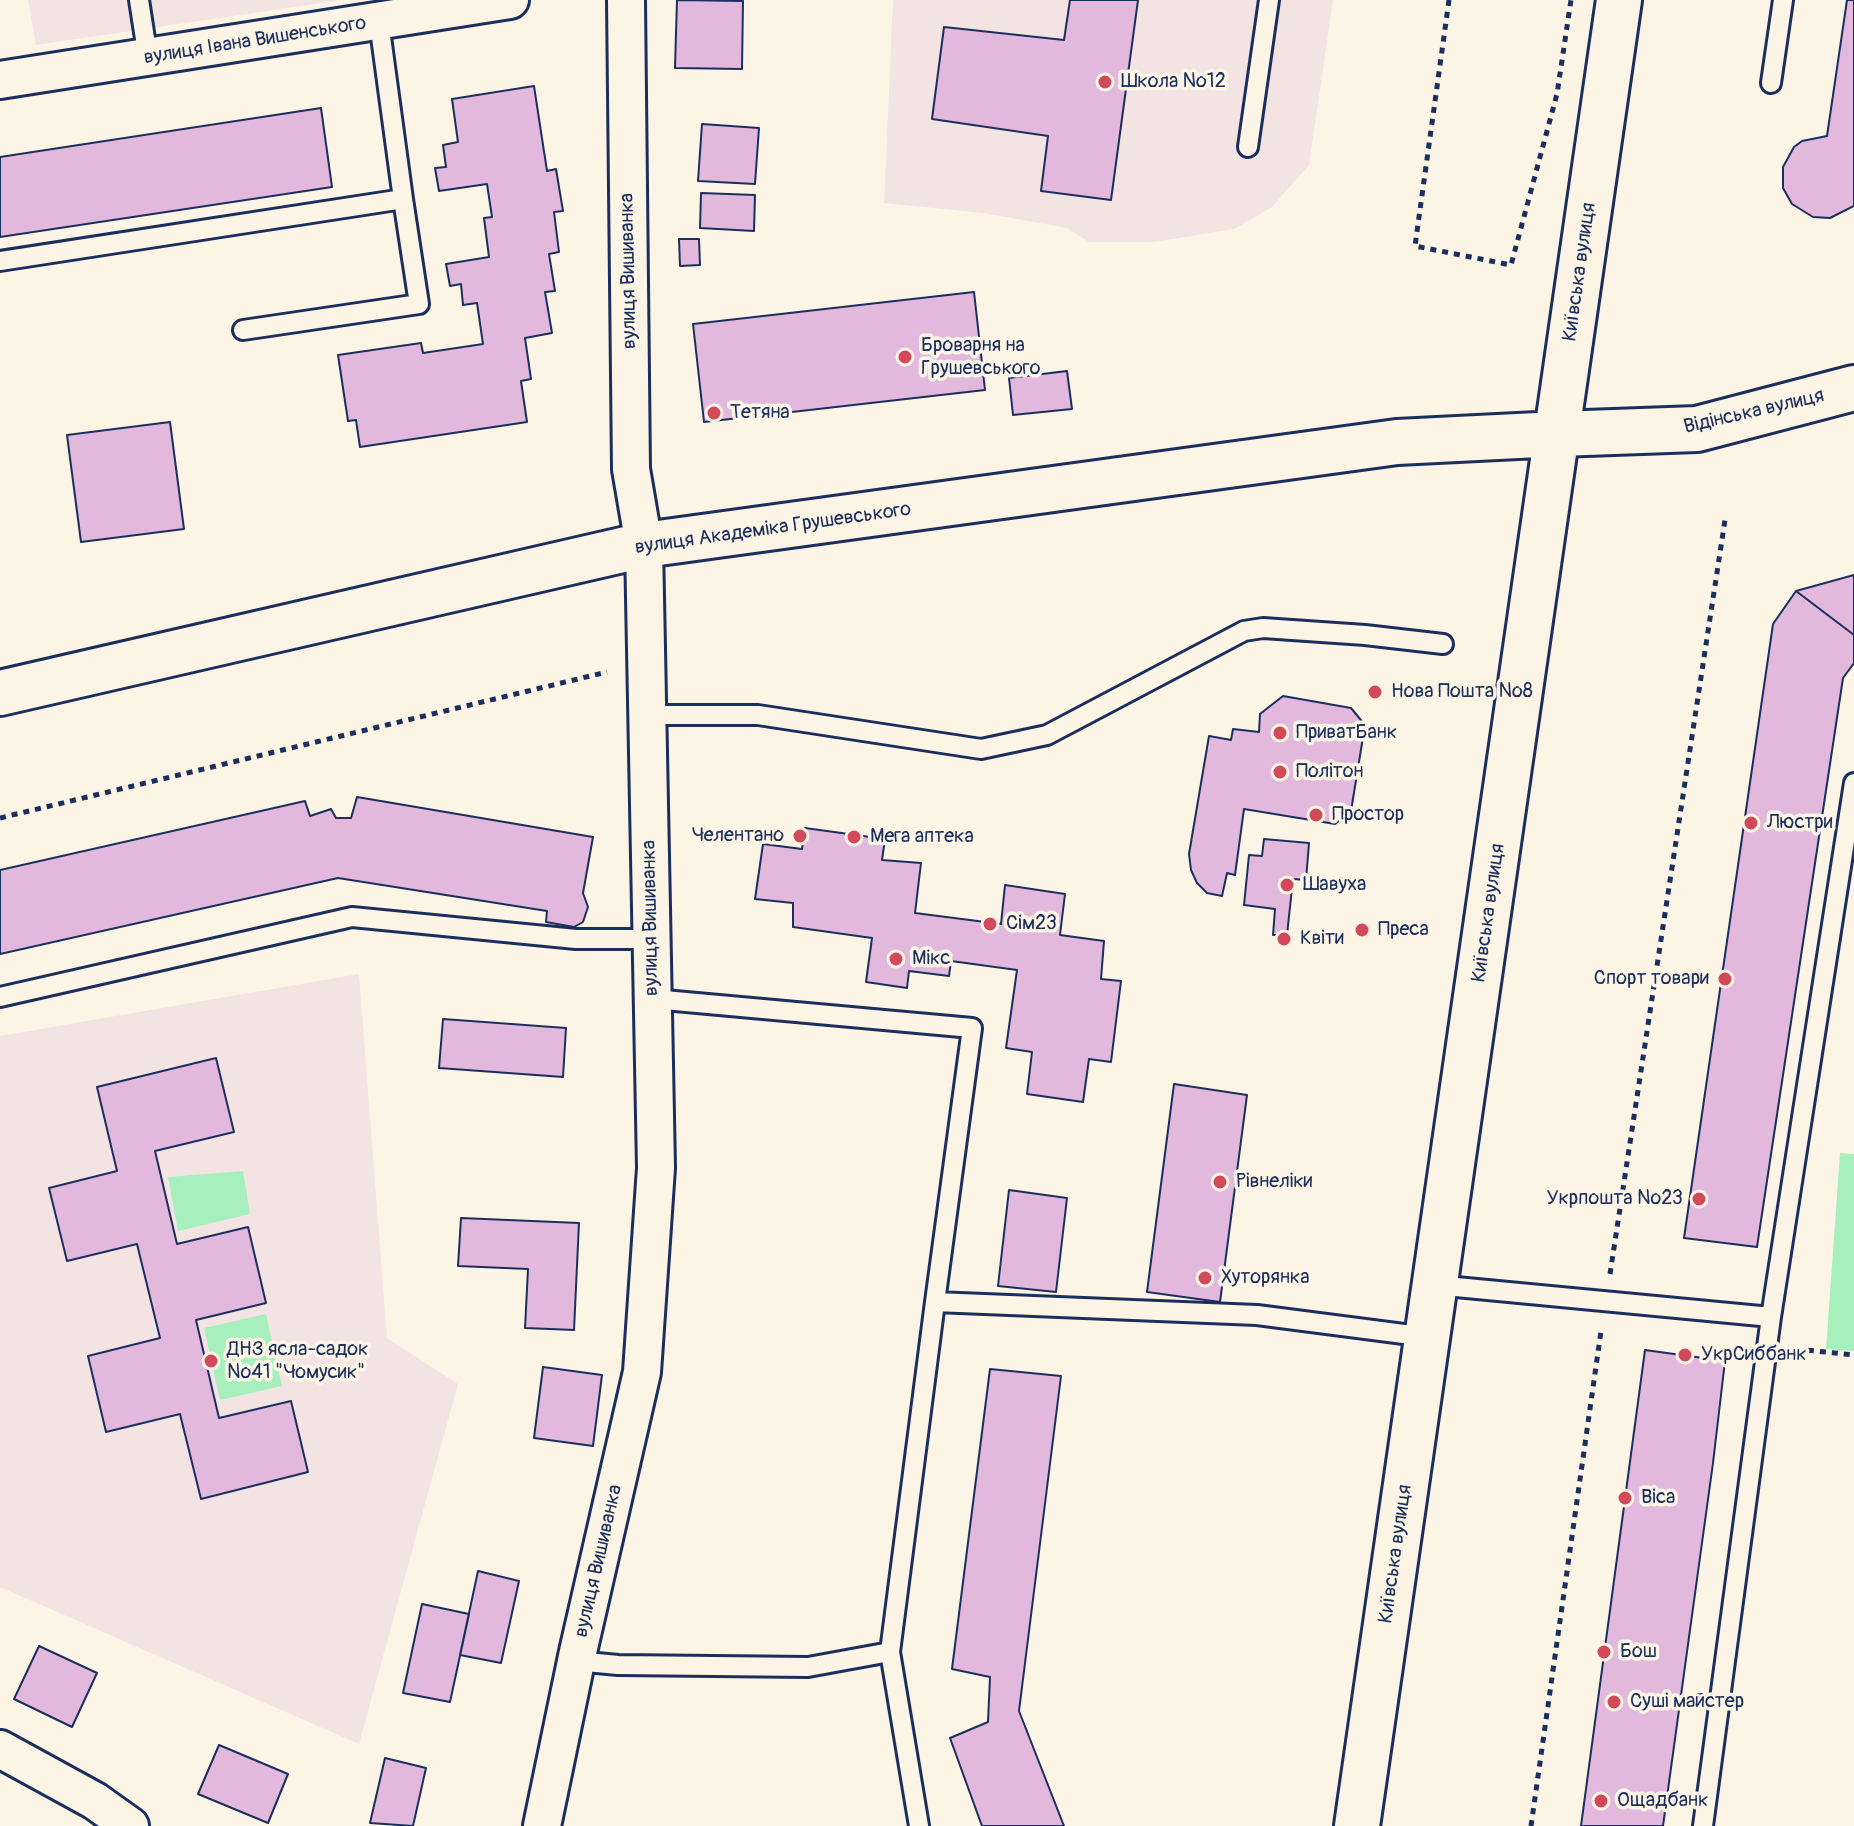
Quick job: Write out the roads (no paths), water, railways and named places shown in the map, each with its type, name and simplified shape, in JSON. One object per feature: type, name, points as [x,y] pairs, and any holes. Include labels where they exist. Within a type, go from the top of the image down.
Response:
[{"type":"main road","name":"Київська вулиця","points":[[1357,1826],[1619,0]]},
{"type":"main road","name":"Відінська вулиця","points":[[1558,434],[1697,429],[1854,388]]},
{"type":"main road","name":"вулиця Академіка Грушевського","points":[[0,693],[644,545],[1397,442],[1558,434]]},
{"type":"street","name":"вулиця Івана Вишенського","points":[[0,80],[510,0]]},
{"type":"street","name":"вулиця Вишиванка","points":[[542,1826],[642,1372],[656,1168],[644,545],[631,469],[626,0]]},
{"type":"street","points":[[0,1749],[95,1801],[130,1826]]},
{"type":"lane","points":[[139,0],[148,58]]},
{"type":"lane","points":[[1248,147],[1269,0]]},
{"type":"lane","points":[[1771,83],[1783,0]]},
{"type":"lane","points":[[243,330],[419,304],[379,22]]},
{"type":"lane","points":[[0,261],[403,199]]},
{"type":"lane","points":[[647,715],[758,715],[981,749],[1047,735],[1244,631],[1263,628],[1443,644]]},
{"type":"lane","points":[[1703,1826],[1771,1317],[1854,783]]},
{"type":"lane","points":[[0,997],[352,917],[576,939],[651,939]]},
{"type":"lane","points":[[653,999],[972,1028],[890,1652],[919,1826]]},
{"type":"lane","points":[[1435,1285],[1771,1317]]},
{"type":"lane","points":[[935,1302],[1257,1315],[1427,1337]]},
{"type":"lane","points":[[576,1661],[618,1665],[808,1667],[890,1652]]},
{"type":"place","name":"Школа №12","points":[[1105,82]]},
{"type":"place","name":"Броварня на Грушевського","points":[[905,357]]},
{"type":"place","name":"Тетяна","points":[[714,413]]},
{"type":"place","name":"Нова Пошта №8","points":[[1375,692]]},
{"type":"place","name":"ПриватБанк","points":[[1280,733]]},
{"type":"place","name":"Політон","points":[[1280,772]]},
{"type":"place","name":"Простор","points":[[1316,815]]},
{"type":"place","name":"Люстри","points":[[1751,823]]},
{"type":"place","name":"Челентано","points":[[800,836]]},
{"type":"place","name":"Мега аптека","points":[[854,837]]},
{"type":"place","name":"Шавуха","points":[[1287,885]]},
{"type":"place","name":"Сім23","points":[[990,924]]},
{"type":"place","name":"Преса","points":[[1362,930]]},
{"type":"place","name":"Квіти","points":[[1284,939]]},
{"type":"place","name":"Мікс","points":[[896,959]]},
{"type":"place","name":"Спорт товари","points":[[1725,979]]},
{"type":"place","name":"Рівнеліки","points":[[1220,1182]]},
{"type":"place","name":"Укрпошта №23","points":[[1699,1199]]},
{"type":"place","name":"Хуторянка","points":[[1205,1278]]},
{"type":"place","name":"УкрСиббанк","points":[[1685,1355]]},
{"type":"place","name":"ДНЗ ясла-садок №41 \"Чомусик\"","points":[[211,1361]]},
{"type":"place","name":"Віса","points":[[1625,1498]]},
{"type":"place","name":"Бош","points":[[1604,1652]]},
{"type":"place","name":"Суші майстер","points":[[1614,1702]]},
{"type":"place","name":"Ощадбанк","points":[[1601,1801]]}]
